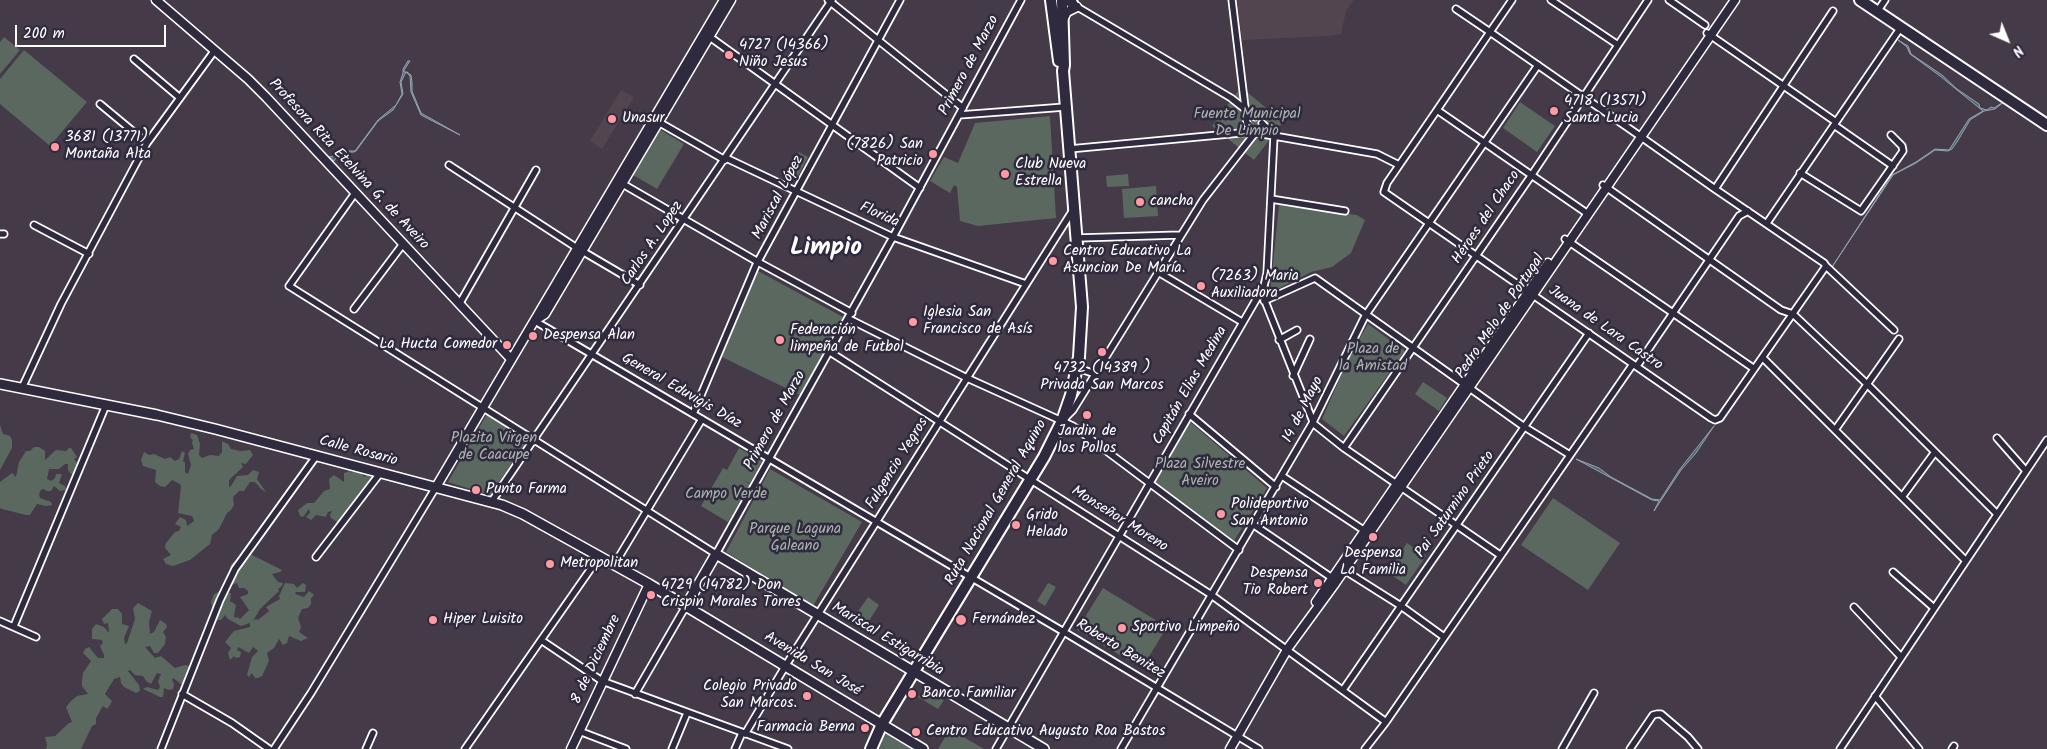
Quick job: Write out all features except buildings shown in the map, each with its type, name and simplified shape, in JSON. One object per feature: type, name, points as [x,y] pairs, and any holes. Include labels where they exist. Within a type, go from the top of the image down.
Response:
[{"type":"highway","points":[[1860,0],[2047,125]]},
{"type":"highway","name":"Ruta Nacional General Aquino","points":[[1049,1],[1060,66],[1063,71]]},
{"type":"highway","name":"Ruta Nacional General Aquino","points":[[871,749],[882,724],[970,576],[1031,480],[1062,421],[1071,395],[1078,368],[1082,307],[1063,71],[1063,20],[1071,3]]},
{"type":"main road","name":"Calle Rosario","points":[[0,384],[157,415],[492,501],[522,514],[686,606]]},
{"type":"main road","name":"Primero de Marzo","points":[[686,606],[716,554]]},
{"type":"main road","name":"Mariscal Estigarribia","points":[[716,554],[1010,727],[1044,749]]},
{"type":"main road","name":"Avenida San José","points":[[686,606],[923,749]]},
{"type":"street","name":"Profesora Rita Etelvina G. de Aveiro","points":[[156,0],[260,91],[511,359]]},
{"type":"street","points":[[707,35],[724,0]]},
{"type":"street","points":[[274,749],[311,693],[511,359],[580,250],[707,35],[731,0]]},
{"type":"street","name":"Mariscal López","points":[[693,414],[758,262],[900,0]]},
{"type":"street","name":"Primero de Marzo","points":[[716,554],[894,237],[1022,0]]},
{"type":"street","points":[[1232,0],[1246,124],[1247,129],[1254,133]]},
{"type":"street","points":[[1069,149],[1254,133],[1376,154],[1400,165],[1512,0]]},
{"type":"street","points":[[1552,0],[1618,45]]},
{"type":"street","name":"Héroes del Chaco","points":[[1344,448],[1531,176],[1648,0]]},
{"type":"street","points":[[1669,0],[1708,31],[1893,166]]},
{"type":"street","name":"Pedro Melo de Portugal","points":[[1230,749],[1288,649],[1288,645],[1567,241],[1730,0]]},
{"type":"street","name":"Pedro Melo de Portugal","points":[[1708,31],[1735,0]]},
{"type":"street","points":[[1877,12],[1885,0]]},
{"type":"street","points":[[830,1],[963,108]]},
{"type":"street","name":"Carlos A. Lopez","points":[[492,501],[685,220],[830,1]]},
{"type":"street","points":[[1063,20],[1071,3],[1245,108],[1259,119],[1274,136]]},
{"type":"street","points":[[1456,9],[1824,263],[1894,330]]},
{"type":"street","points":[[1715,188],[1833,11]]},
{"type":"street","points":[[1767,223],[1902,27]]},
{"type":"street","points":[[707,35],[920,188]]},
{"type":"street","points":[[22,388],[50,326],[147,143],[215,50]]},
{"type":"street","points":[[134,60],[180,98]]},
{"type":"street","name":"14 de Mayo","points":[[1122,749],[1313,422],[1366,314],[1538,65]]},
{"type":"street","points":[[100,104],[147,143]]},
{"type":"street","points":[[959,115],[1065,107]]},
{"type":"street","points":[[1437,110],[1586,213]]},
{"type":"street","points":[[1246,124],[1250,118],[1255,117]]},
{"type":"street","name":"Florida","points":[[657,121],[726,159],[894,237],[1026,284]]},
{"type":"street","points":[[1062,421],[1073,410],[1216,181],[1254,133],[1260,130],[1262,124]]},
{"type":"street","points":[[1800,173],[1860,212],[1903,150],[1902,146],[1891,135]]},
{"type":"street","name":"Capitán Elias Medina","points":[[996,749],[1260,292],[1268,273],[1274,136]]},
{"type":"street","points":[[449,165],[580,250],[640,285]]},
{"type":"street","name":"Juana de Lara Castro","points":[[1400,165],[1385,187],[1386,194],[1710,418],[1715,420],[1720,418],[1753,368]]},
{"type":"street","points":[[460,303],[536,170]]},
{"type":"street","points":[[619,182],[850,316],[967,378],[1077,429],[1239,550]]},
{"type":"street","points":[[1604,186],[1781,310],[1793,314],[1867,384],[1997,514]]},
{"type":"street","points":[[355,193],[289,286],[716,554]]},
{"type":"street","points":[[1271,199],[1346,211]]},
{"type":"street","name":"Fulgencio Yegros","points":[[735,749],[876,521],[1074,208]]},
{"type":"street","points":[[1365,749],[1386,722],[1570,455],[1673,313],[1739,216],[1748,211]]},
{"type":"street","points":[[34,224],[89,254]]},
{"type":"street","points":[[1077,238],[1180,236]]},
{"type":"street","points":[[1567,241],[1753,368],[1763,358],[1826,266]]},
{"type":"street","points":[[354,309],[403,244]]},
{"type":"street","points":[[1158,272],[1242,322]]},
{"type":"street","points":[[1264,301],[1315,278],[1525,427],[1570,455]]},
{"type":"street","points":[[1260,292],[1313,422],[1344,448],[1500,555]]},
{"type":"street","name":"General Eduvigis Díaz","points":[[536,320],[970,576]]},
{"type":"street","points":[[1279,340],[1297,330]]},
{"type":"street","name":"Pai Saturnino Prieto","points":[[1343,690],[1458,526],[1589,333]]},
{"type":"street","points":[[1293,376],[1310,338]]},
{"type":"street","points":[[1835,430],[1899,339]]},
{"type":"street","name":"Monseñor Moreno","points":[[830,352],[1213,596],[1386,722]]},
{"type":"street","points":[[1763,358],[1966,561]]},
{"type":"street","points":[[1078,368],[1095,374]]},
{"type":"street","points":[[14,626],[106,405]]},
{"type":"street","points":[[1188,414],[1276,487]]},
{"type":"street","points":[[614,565],[702,419]]},
{"type":"street","points":[[1997,438],[2026,471]]},
{"type":"street","points":[[1840,749],[2047,440]]},
{"type":"street","points":[[1902,497],[1935,452]]},
{"type":"street","points":[[161,749],[234,568],[317,455]]},
{"type":"street","points":[[316,556],[381,472]]},
{"type":"street","points":[[1282,476],[1367,532]]},
{"type":"street","points":[[1254,525],[1334,579]]},
{"type":"street","name":"Pedro Melo de Portugal","points":[[1334,579],[1344,570],[1367,532]]},
{"type":"street","points":[[466,749],[600,557]]},
{"type":"street","points":[[1344,570],[1401,606],[1444,637]]},
{"type":"street","points":[[1893,572],[1934,608]]},
{"type":"street","name":"Roberto Benitez","points":[[970,576],[1259,749]]},
{"type":"street","name":"8 de Diciembre","points":[[570,749],[649,584]]},
{"type":"street","name":"Primero de Marzo","points":[[635,694],[686,606]]},
{"type":"street","points":[[1854,607],[1902,657]]},
{"type":"street","points":[[0,621],[36,638]]},
{"type":"street","points":[[541,640],[602,681],[788,749]]},
{"type":"street","points":[[1562,749],[1594,693]]},
{"type":"street","points":[[182,694],[232,723],[269,749]]},
{"type":"street","points":[[1875,696],[1919,749]]},
{"type":"street","points":[[672,749],[688,713]]},
{"type":"street","points":[[1630,749],[1652,716],[1657,714],[1662,714],[1688,737],[1698,749]]},
{"type":"street","points":[[578,731],[626,749]]},
{"type":"street","points":[[366,749],[373,733]]},
{"type":"shaded area","points":[[1237,0],[1354,0],[1346,11],[1341,34],[1242,40]]},
{"type":"shaded area","name":"Unasur","points":[[621,90],[634,97],[602,149],[590,141]]},
{"type":"green space","points":[[4,37],[20,50],[0,74],[0,42]]},
{"type":"green space","points":[[24,50],[87,102],[50,146],[0,104],[0,79]]},
{"type":"green space","name":"Fuente Municipal De Limpio","points":[[1241,87],[1283,122],[1254,160],[1212,126]]},
{"type":"green space","points":[[1520,102],[1555,126],[1537,152],[1503,128]]},
{"type":"green space","points":[[1050,116],[1056,218],[978,226],[960,221],[957,187],[954,185],[950,193],[930,181],[944,157],[958,163],[975,123]]},
{"type":"green space","points":[[659,129],[684,144],[657,189],[633,175]]},
{"type":"green space","points":[[799,152],[808,157],[797,178],[787,173]]},
{"type":"green space","points":[[1128,174],[1129,186],[1107,187],[1106,176]]},
{"type":"green space","name":"cancha","points":[[1156,186],[1158,216],[1124,218],[1122,189]]},
{"type":"green space","points":[[1279,205],[1357,215],[1365,220],[1351,253],[1332,267],[1311,272],[1270,293]]},
{"type":"green space","points":[[758,271],[843,317],[802,396],[722,357]]},
{"type":"green space","name":"Plaza de la Amistad","points":[[1368,324],[1405,351],[1344,436],[1322,419],[1351,353]]},
{"type":"green space","points":[[1423,382],[1447,398],[1439,411],[1415,394]]},
{"type":"green space","name":"Plazita Virgen de Caacupe","points":[[487,414],[527,441],[490,495],[448,482]]},
{"type":"green space","name":"Plaza Silvestre Aveiro","points":[[1189,421],[1267,488],[1234,541],[1154,482]]},
{"type":"green space","points":[[0,425],[3,434],[10,436],[12,448],[0,470]]},
{"type":"green space","points":[[191,433],[197,435],[200,444],[199,455],[202,458],[210,455],[219,456],[222,452],[222,441],[228,444],[231,449],[250,450],[253,455],[246,464],[241,463],[243,467],[229,480],[229,487],[237,476],[248,475],[253,470],[259,472],[257,479],[266,492],[255,482],[250,482],[244,491],[239,491],[233,497],[234,505],[227,513],[219,529],[212,535],[210,544],[190,560],[173,566],[166,564],[163,559],[171,555],[165,548],[166,543],[175,532],[179,531],[181,527],[175,524],[180,517],[186,520],[187,526],[194,521],[192,516],[178,513],[180,484],[172,480],[165,487],[160,486],[155,482],[156,470],[143,466],[141,460],[144,452],[165,459],[170,457],[175,461],[179,459],[182,451],[185,453],[183,461],[185,463],[185,472],[188,474],[191,465],[188,454],[190,450],[194,449],[193,440],[190,437]]},
{"type":"green space","points":[[34,447],[39,447],[45,451],[45,460],[56,450],[66,451],[71,448],[77,457],[74,459],[79,465],[75,474],[71,474],[68,470],[68,464],[59,469],[49,469],[47,479],[51,481],[55,478],[56,474],[62,474],[59,483],[65,486],[66,490],[60,491],[54,486],[51,491],[41,490],[40,498],[51,502],[52,505],[37,504],[30,515],[0,508],[0,482],[12,473],[16,477],[19,462],[26,451],[30,451]]},
{"type":"green space","name":"Campo Verde","points":[[739,448],[762,461],[750,483],[743,480],[750,484],[728,522],[701,506],[723,468],[727,470]]},
{"type":"green space","points":[[353,469],[356,472],[361,471],[364,477],[370,474],[372,476],[379,476],[379,480],[370,490],[372,491],[371,494],[367,494],[351,516],[340,524],[331,518],[332,511],[328,512],[326,517],[316,515],[311,520],[306,517],[310,513],[309,509],[303,517],[300,516],[298,510],[307,503],[314,503],[324,491],[330,489],[329,479],[334,475],[344,482],[344,473],[350,471],[352,473]]},
{"type":"green space","name":"Parque Laguna Galeano","points":[[770,469],[862,522],[813,606],[726,552]]},
{"type":"green space","points":[[1553,498],[1620,543],[1588,590],[1521,545]]},
{"type":"green space","points":[[1407,543],[1426,556],[1406,585],[1387,572]]},
{"type":"green space","points":[[248,553],[282,570],[272,574],[278,582],[283,583],[278,589],[279,591],[260,609],[253,621],[258,620],[269,611],[266,607],[280,599],[279,596],[285,583],[294,584],[297,588],[303,583],[306,585],[305,592],[296,592],[295,594],[304,597],[309,591],[314,595],[311,598],[311,604],[308,608],[302,609],[298,618],[301,627],[299,632],[308,638],[301,641],[289,636],[287,643],[283,645],[279,639],[274,648],[267,653],[269,661],[262,676],[258,678],[255,678],[252,673],[249,677],[247,675],[252,657],[258,651],[253,647],[249,653],[238,647],[237,650],[241,652],[240,657],[236,658],[234,656],[230,660],[228,653],[231,648],[225,642],[234,631],[250,627],[250,623],[241,626],[228,619],[225,615],[221,620],[215,619],[211,602],[214,594],[223,590],[225,593],[231,593],[230,602],[236,605],[235,618],[240,619],[249,610],[240,597],[248,594],[248,591],[244,588],[239,588],[237,583],[231,585],[235,576],[232,574],[230,567],[232,563]]},
{"type":"green space","points":[[1048,583],[1056,587],[1045,606],[1037,601]]},
{"type":"green space","name":"Sportivo Limpeño","points":[[1103,588],[1167,627],[1142,668],[1077,630]]},
{"type":"green space","points":[[868,597],[879,605],[867,624],[855,616]]},
{"type":"green space","points":[[138,603],[152,611],[149,622],[150,634],[154,632],[160,620],[167,627],[163,632],[166,637],[165,644],[158,653],[154,653],[150,646],[145,647],[155,658],[161,656],[175,668],[185,665],[189,666],[190,672],[185,684],[181,684],[173,678],[173,689],[164,688],[163,697],[160,697],[143,689],[147,687],[158,690],[160,687],[158,681],[161,674],[157,673],[151,684],[143,676],[135,675],[130,670],[128,671],[139,685],[140,691],[136,693],[124,687],[120,677],[114,679],[105,694],[112,701],[107,709],[103,706],[96,718],[96,724],[92,726],[81,749],[46,749],[45,737],[55,736],[72,722],[66,707],[77,696],[88,694],[82,686],[83,673],[91,661],[83,653],[85,649],[89,647],[98,658],[104,658],[100,646],[103,643],[102,640],[92,639],[92,629],[96,624],[104,627],[109,633],[108,623],[104,624],[102,619],[112,609],[118,609],[122,614],[122,624],[129,626],[124,638],[125,644],[127,643],[135,619],[133,608]]},
{"type":"green space","points":[[924,688],[944,700],[938,709],[918,697]]},
{"type":"green space","points":[[950,729],[984,749],[938,749]]},
{"type":"green space","points":[[886,733],[912,749],[879,749]]},
{"type":"water","points":[[1898,40],[1908,46],[1911,54],[1942,75],[1957,89],[1979,104],[1980,108],[1987,110],[2005,101],[1995,109],[1984,111],[1970,120],[1952,149],[1948,151],[1935,150],[1893,175],[1832,267],[1892,175],[1935,149],[1949,150],[1969,119],[1983,111],[1910,54],[1907,47]]},
{"type":"water","points":[[408,61],[410,61],[404,70],[406,72],[401,82],[403,94],[393,110],[378,121],[356,151],[339,152],[334,161],[329,157],[334,156],[339,151],[355,151],[378,120],[396,105],[402,94],[400,82],[403,69]]},
{"type":"water","points":[[406,72],[411,75],[412,91],[421,113],[460,135],[421,115],[411,92],[410,76]]},
{"type":"water","points":[[1714,426],[1696,453],[1681,470],[1654,511],[1659,501],[1652,500],[1576,459],[1599,468],[1611,477],[1652,499],[1660,500],[1680,469]]},
{"type":"place","name":"4727 (14366) Niño Jesus","points":[[729,55]]},
{"type":"place","name":"4718 (13571) Santa Lucia","points":[[1554,111]]},
{"type":"place","name":"Unasur","points":[[612,119]]},
{"type":"place","name":"3681 (13771) Montaña Alta","points":[[55,147]]},
{"type":"place","name":"(7826) San Patricio","points":[[933,154]]},
{"type":"place","name":"Club Nueva Estrella","points":[[1005,174]]},
{"type":"place","name":"cancha","points":[[1140,202]]},
{"type":"place","name":"Centro Educativo La Asuncion De María.","points":[[1053,261]]},
{"type":"place","name":"(7263) Maria Auxiliadora","points":[[1201,286]]},
{"type":"place","name":"Iglesia San Francisco de Asís","points":[[913,322]]},
{"type":"place","name":"Despensa Alan","points":[[533,336]]},
{"type":"place","name":"Federación limpeña de Futbol","points":[[780,340]]},
{"type":"place","name":"La Hucta Comedor","points":[[507,345]]},
{"type":"place","name":"4732 (14389 ) Privada San Marcos","points":[[1102,352]]},
{"type":"place","name":"Jardin de los Pollos","points":[[1087,415]]},
{"type":"place","name":"Punto Farma","points":[[476,490]]},
{"type":"place","name":"Polideportivo San Antonio","points":[[1221,514]]},
{"type":"place","name":"Grido Helado","points":[[1016,525]]},
{"type":"place","name":"Despensa La Familia","points":[[1373,537]]},
{"type":"place","name":"Metropolitan","points":[[550,564]]},
{"type":"place","name":"Despensa Tio Robert","points":[[1318,583]]},
{"type":"place","name":"4729 (14782) Don Crispin Morales Torres","points":[[651,595]]},
{"type":"place","name":"Hiper Luisito","points":[[433,620]]},
{"type":"place","name":"Fernández","points":[[961,620]]},
{"type":"place","name":"Sportivo Limpeño","points":[[1122,628]]},
{"type":"place","name":"Banco Familiar","points":[[912,694]]},
{"type":"place","name":"Colegio Privado San Marcos.","points":[[807,696]]},
{"type":"place","name":"Farmacia Berna","points":[[865,728]]},
{"type":"place","name":"Centro Educativo Augusto Roa Bastos","points":[[916,732]]},
{"type":"district","name":"Limpio","points":[[826,250]]}]
